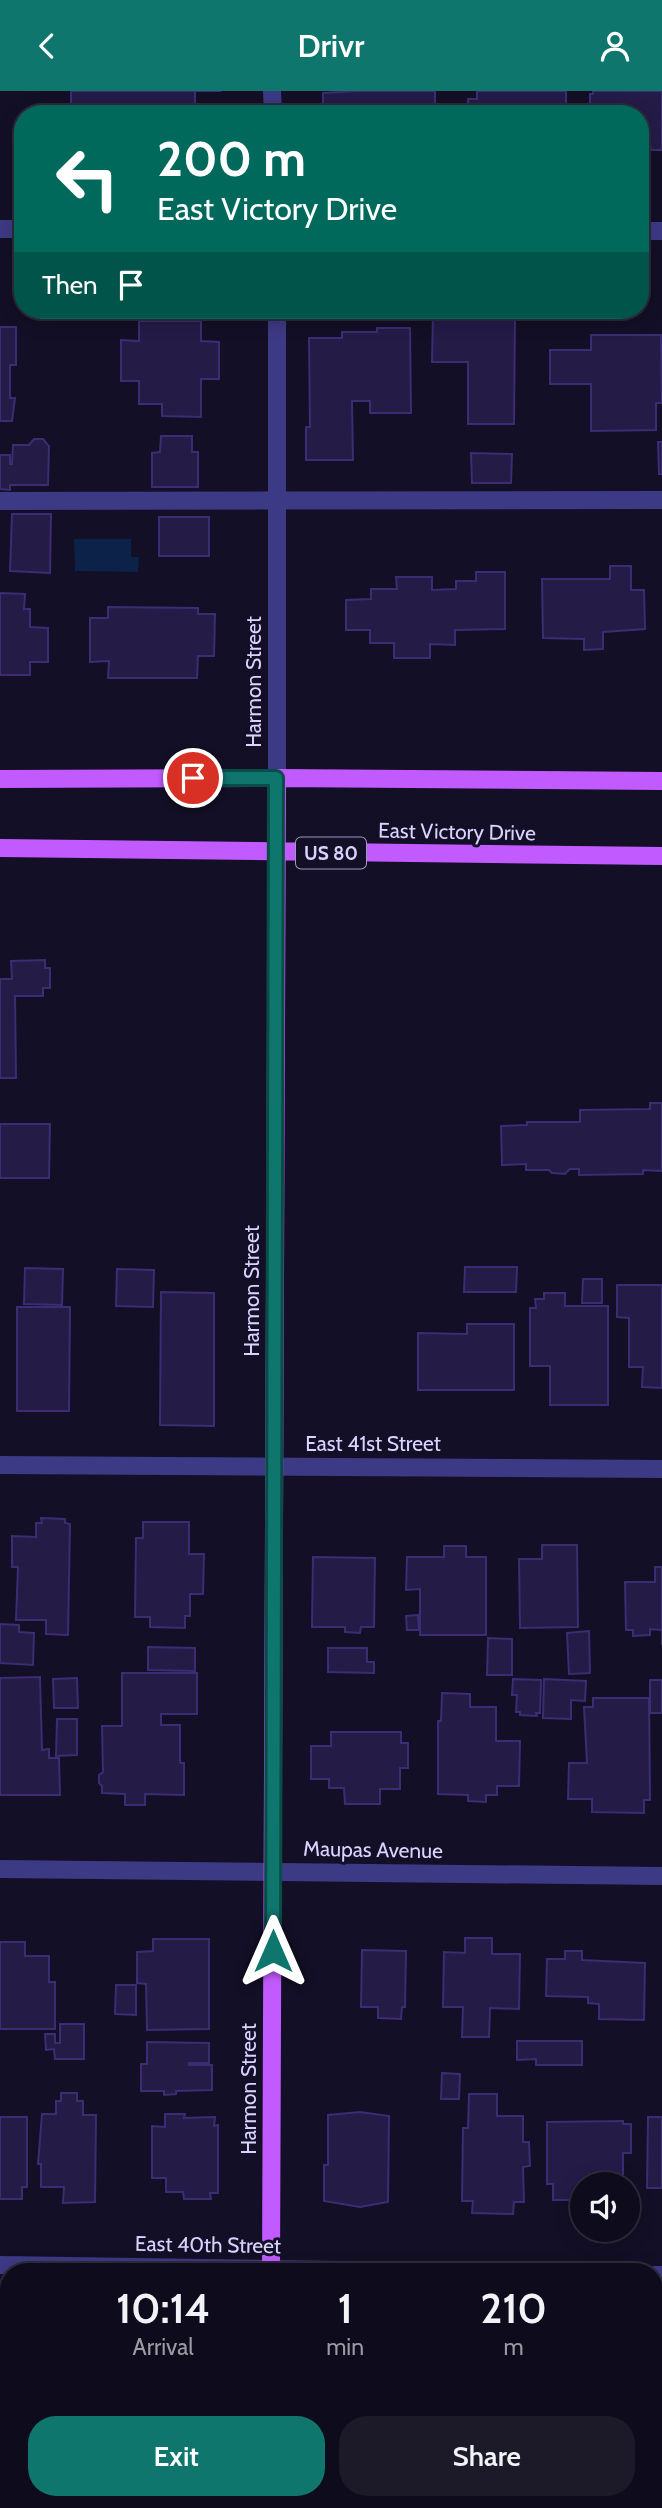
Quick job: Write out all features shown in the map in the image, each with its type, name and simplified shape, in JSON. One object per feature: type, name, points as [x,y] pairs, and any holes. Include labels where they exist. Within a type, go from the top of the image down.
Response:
[{"type":"main road","points":[[0,779],[276,778],[662,782]]},
{"type":"main road","name":"Harmon Street","points":[[271,2263],[276,778]]},
{"type":"main road","name":"East Victory Drive","points":[[0,848],[662,856]]},
{"type":"street","name":"Harmon Street","points":[[276,778],[277,319]]},
{"type":"street","points":[[0,501],[662,500]]},
{"type":"street","name":"East 41st Street","points":[[0,1465],[662,1469]]},
{"type":"street","name":"Maupas Avenue","points":[[0,1869],[662,1876]]},
{"type":"water","points":[[74,539],[131,539],[131,557],[139,557],[138,572],[75,571]]},
{"type":"building","points":[[71,91],[195,91],[195,105],[71,105]]},
{"type":"building","points":[[435,91],[435,105],[323,105],[323,93]]},
{"type":"building","points":[[477,91],[566,91],[566,105],[468,105],[468,99],[477,99]]},
{"type":"building","points":[[593,91],[662,91],[662,150],[651,150],[649,105],[590,105],[590,94],[593,94]]},
{"type":"building","points":[[433,319],[515,319],[514,424],[468,424],[468,362],[432,362]]},
{"type":"building","points":[[139,321],[201,321],[201,341],[219,342],[219,379],[201,379],[201,417],[162,416],[162,404],[139,404],[139,381],[121,381],[121,340],[139,341]]},
{"type":"building","points":[[0,327],[16,327],[16,365],[10,365],[10,398],[15,398],[12,421],[0,421]]},
{"type":"building","points":[[377,328],[410,328],[411,413],[370,413],[370,401],[352,401],[353,460],[306,460],[306,427],[310,427],[309,338],[342,338],[342,332],[377,332]]},
{"type":"building","points":[[591,335],[661,335],[662,403],[656,403],[656,430],[591,431],[591,384],[550,384],[550,350],[591,350]]},
{"type":"building","points":[[161,436],[192,436],[192,452],[198,452],[198,487],[152,487],[152,453],[160,452]]},
{"type":"building","points":[[34,439],[43,439],[49,446],[48,485],[10,485],[10,490],[0,489],[0,455],[10,455],[12,464],[13,445],[29,445]]},
{"type":"building","points":[[658,442],[662,442],[662,474],[659,474]]},
{"type":"building","points":[[471,453],[512,454],[511,483],[472,483]]},
{"type":"building","points":[[12,514],[51,514],[50,573],[10,571]]},
{"type":"building","points":[[159,517],[209,517],[209,556],[159,556]]},
{"type":"building","points":[[610,566],[631,566],[631,590],[644,590],[645,629],[603,632],[603,649],[584,650],[584,639],[543,638],[542,579],[610,579]]},
{"type":"building","points":[[476,572],[505,572],[505,629],[455,630],[455,645],[430,644],[430,658],[394,658],[394,643],[370,643],[370,630],[346,630],[346,600],[371,599],[371,589],[397,589],[396,577],[432,577],[432,590],[456,589],[456,581],[476,581]]},
{"type":"building","points":[[0,593],[25,594],[24,609],[30,609],[30,627],[48,628],[48,662],[30,662],[30,675],[0,675]]},
{"type":"building","points":[[108,607],[198,608],[198,614],[215,614],[214,656],[198,656],[197,678],[108,678],[109,661],[90,662],[90,618],[108,618]]},
{"type":"building","points":[[45,960],[45,968],[50,968],[50,988],[43,988],[43,996],[15,996],[16,1078],[0,1078],[0,979],[12,979],[11,961]]},
{"type":"building","points":[[650,1103],[662,1103],[662,1171],[579,1175],[579,1169],[570,1169],[565,1174],[552,1173],[549,1170],[526,1170],[526,1164],[502,1165],[501,1126],[527,1125],[527,1122],[580,1122],[580,1110],[650,1109]]},
{"type":"building","points":[[0,1124],[50,1124],[49,1178],[0,1178]]},
{"type":"building","points":[[465,1267],[517,1267],[516,1292],[464,1292]]},
{"type":"building","points":[[25,1268],[63,1269],[62,1305],[24,1304]]},
{"type":"building","points":[[117,1269],[154,1270],[153,1307],[116,1306]]},
{"type":"building","points":[[583,1279],[602,1279],[602,1303],[582,1303]]},
{"type":"building","points":[[617,1285],[662,1285],[662,1388],[642,1387],[643,1367],[629,1367],[629,1318],[617,1317]]},
{"type":"building","points":[[161,1292],[214,1293],[214,1426],[160,1425]]},
{"type":"building","points":[[544,1293],[565,1293],[565,1306],[608,1306],[608,1405],[550,1405],[550,1366],[530,1366],[530,1308],[536,1308],[535,1299],[544,1299]]},
{"type":"building","points":[[17,1307],[70,1307],[69,1411],[17,1411]]},
{"type":"building","points":[[467,1324],[514,1324],[514,1390],[418,1390],[418,1333],[467,1334]]},
{"type":"building","points":[[41,1518],[65,1519],[65,1523],[70,1524],[68,1635],[46,1634],[46,1620],[16,1620],[18,1567],[12,1567],[12,1536],[36,1537],[36,1523],[42,1523]]},
{"type":"building","points":[[143,1522],[189,1522],[189,1554],[204,1554],[203,1594],[190,1594],[190,1616],[185,1616],[185,1628],[150,1627],[150,1617],[135,1617],[136,1538],[143,1538]]},
{"type":"building","points":[[542,1545],[577,1545],[578,1627],[520,1628],[519,1559],[542,1559]]},
{"type":"building","points":[[444,1546],[466,1546],[466,1557],[486,1557],[486,1635],[420,1635],[420,1589],[406,1590],[407,1557],[444,1557]]},
{"type":"building","points":[[313,1557],[375,1558],[374,1627],[361,1627],[360,1633],[345,1632],[345,1627],[312,1627]]},
{"type":"building","points":[[655,1567],[662,1567],[662,1630],[650,1629],[650,1635],[633,1636],[633,1630],[626,1630],[625,1582],[655,1582]]},
{"type":"building","points":[[418,1615],[419,1630],[407,1630],[406,1616]]},
{"type":"building","points":[[0,1624],[19,1625],[19,1632],[34,1633],[33,1665],[0,1663]]},
{"type":"building","points":[[589,1631],[590,1673],[569,1674],[567,1633]]},
{"type":"building","points":[[488,1638],[512,1639],[512,1675],[487,1675]]},
{"type":"building","points":[[148,1647],[195,1648],[195,1671],[148,1670]]},
{"type":"building","points":[[328,1648],[367,1648],[367,1662],[374,1662],[374,1673],[328,1672]]},
{"type":"building","points":[[122,1673],[197,1673],[197,1714],[161,1714],[161,1725],[180,1725],[180,1763],[184,1763],[184,1795],[145,1794],[145,1805],[125,1805],[125,1794],[102,1793],[99,1775],[103,1772],[102,1726],[122,1726]]},
{"type":"building","points":[[40,1677],[42,1750],[49,1749],[49,1758],[59,1758],[60,1795],[0,1795],[0,1678]]},
{"type":"building","points":[[77,1678],[78,1708],[54,1708],[53,1679]]},
{"type":"building","points":[[513,1679],[541,1680],[540,1713],[536,1713],[537,1716],[520,1715],[520,1712],[516,1712],[517,1695],[512,1695]]},
{"type":"building","points":[[544,1679],[586,1681],[585,1701],[571,1700],[571,1719],[543,1718]]},
{"type":"building","points":[[650,1680],[662,1680],[662,1713],[650,1713]]},
{"type":"building","points":[[442,1693],[470,1694],[470,1707],[496,1707],[496,1741],[520,1741],[519,1786],[497,1786],[497,1795],[486,1795],[486,1802],[468,1801],[468,1795],[438,1794],[438,1721],[441,1721]]},
{"type":"building","points":[[593,1698],[649,1698],[650,1800],[644,1800],[644,1813],[592,1812],[592,1799],[568,1799],[569,1763],[587,1763],[584,1707],[593,1707]]},
{"type":"building","points":[[57,1719],[77,1719],[77,1755],[56,1756]]},
{"type":"building","points":[[331,1732],[401,1732],[401,1743],[408,1743],[408,1768],[400,1768],[400,1789],[380,1789],[380,1804],[345,1804],[344,1788],[329,1788],[329,1779],[311,1779],[311,1746],[331,1746]]},
{"type":"building","points":[[465,1938],[492,1938],[492,1954],[520,1954],[519,2009],[490,2008],[489,2037],[462,2037],[463,2007],[443,2007],[444,1952],[465,1953]]},
{"type":"building","points":[[153,1939],[209,1939],[209,2029],[147,2030],[146,1984],[137,1983],[137,1952],[153,1951]]},
{"type":"building","points":[[0,1942],[25,1942],[25,1956],[49,1956],[49,1982],[55,1982],[55,2029],[0,2029]]},
{"type":"building","points":[[362,1950],[406,1951],[405,2007],[402,2007],[401,2019],[378,2018],[378,2007],[361,2007]]},
{"type":"building","points":[[565,1951],[582,1951],[582,1960],[645,1963],[644,2020],[599,2019],[599,2004],[588,2003],[588,1997],[546,1996],[547,1959],[565,1959]]},
{"type":"building","points":[[116,1985],[136,1985],[136,2015],[115,2014]]},
{"type":"building","points":[[60,2024],[84,2024],[84,2059],[55,2059],[54,2049],[46,2050],[45,2034],[55,2034],[55,2043],[60,2043]]},
{"type":"building","points":[[517,2041],[582,2041],[582,2065],[536,2065],[536,2059],[517,2060]]},
{"type":"building","points":[[147,2042],[209,2043],[209,2063],[189,2065],[212,2065],[212,2090],[176,2091],[176,2094],[164,2095],[164,2091],[141,2091],[141,2064],[147,2064]]},
{"type":"building","points":[[442,2073],[460,2074],[459,2099],[441,2099]]},
{"type":"building","points":[[61,2093],[77,2093],[77,2101],[83,2101],[83,2115],[96,2115],[95,2202],[63,2203],[64,2187],[41,2187],[41,2164],[38,2164],[42,2114],[56,2114],[56,2101],[61,2101]]},
{"type":"building","points":[[469,2094],[497,2094],[497,2116],[523,2116],[523,2142],[529,2142],[530,2166],[523,2167],[524,2202],[514,2202],[513,2214],[472,2213],[473,2201],[462,2201],[463,2128],[468,2128]]},
{"type":"building","points":[[360,2112],[389,2116],[388,2202],[360,2207],[324,2201],[324,2165],[328,2165],[328,2115]]},
{"type":"building","points":[[165,2114],[185,2114],[184,2118],[215,2117],[214,2126],[218,2125],[218,2193],[210,2193],[211,2199],[184,2199],[183,2192],[166,2192],[166,2178],[152,2178],[152,2126],[165,2127]]},
{"type":"building","points":[[0,2117],[27,2117],[27,2187],[22,2187],[22,2199],[0,2199]]},
{"type":"building","points":[[648,2117],[662,2117],[662,2188],[647,2188]]},
{"type":"building","points":[[623,2121],[623,2124],[631,2124],[631,2153],[623,2153],[623,2172],[570,2172],[570,2200],[553,2200],[553,2184],[547,2184],[547,2122]]},
{"type":"route","points":[[193,778],[276,778],[273,1951]]}]
